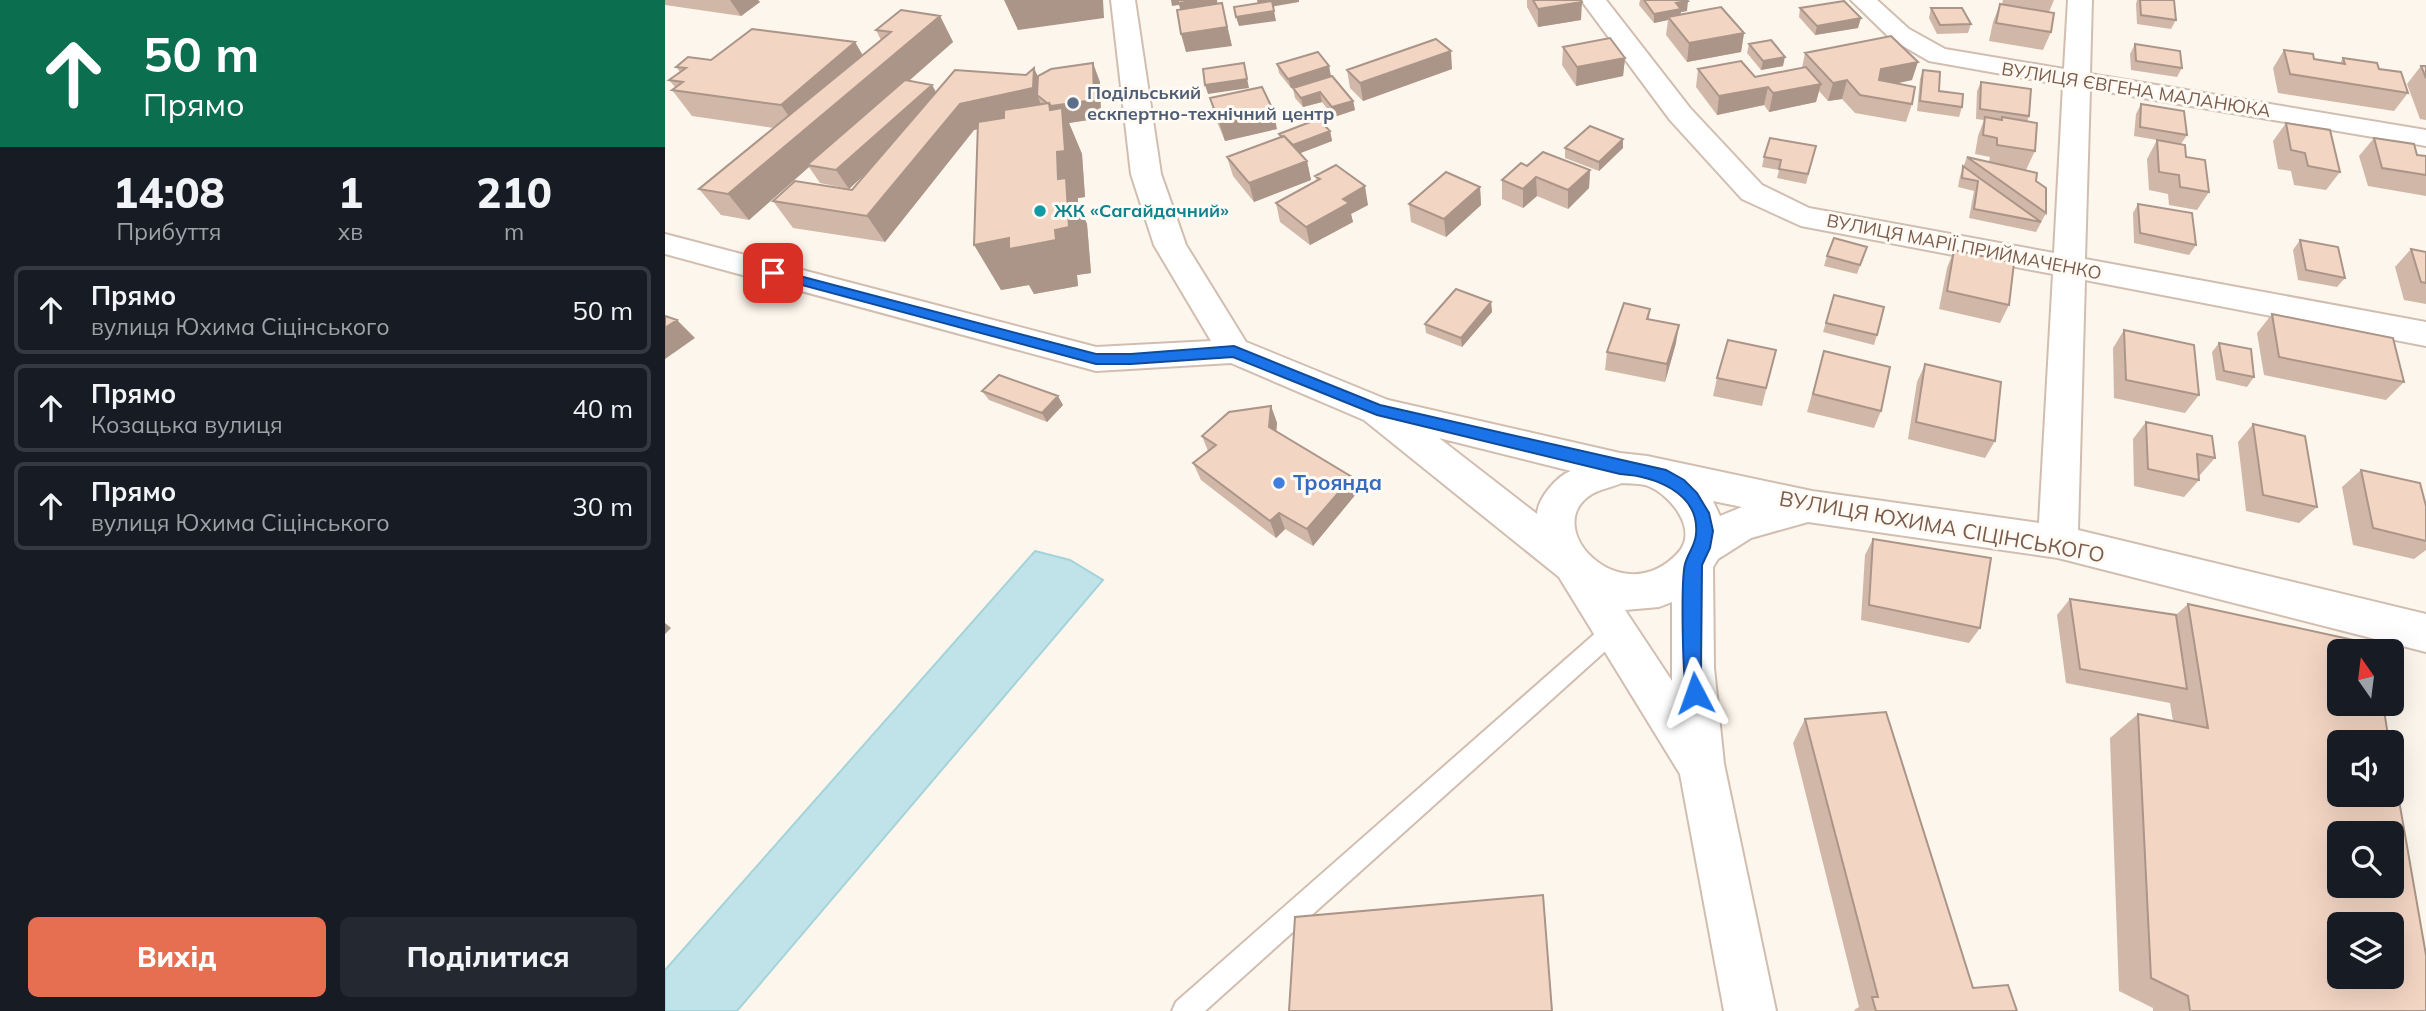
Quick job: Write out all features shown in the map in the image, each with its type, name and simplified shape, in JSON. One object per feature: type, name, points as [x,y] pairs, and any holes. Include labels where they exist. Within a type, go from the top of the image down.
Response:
[{"type":"street","points":[[1123,0],[1146,174],[1170,245],[1234,351]]},
{"type":"street","name":"ВУЛИЦЯ МАРІЇ ПРИЙМАЧЕНКО","points":[[1593,0],[1681,114],[1752,192],[1801,216],[2426,334]]},
{"type":"street","name":"ВУЛИЦЯ ЄВГЕНА МАЛАНЮКА","points":[[1863,0],[1899,33],[1938,56],[2426,138]]},
{"type":"street","points":[[2058,542],[2080,0]]},
{"type":"street","points":[[665,244],[1096,359],[1234,351],[1377,410],[1620,468],[1640,469],[1678,484],[1692,498],[1701,513],[1705,531],[1698,556],[1692,668],[1702,767],[1750,1011]]},
{"type":"street","points":[[1377,410],[1571,565],[1595,583],[1617,590],[1639,592],[1660,587],[1679,578],[1698,556],[1733,526],[1769,513],[1812,507]]},
{"type":"street","points":[[1620,468],[1600,472],[1568,491],[1558,506],[1554,523],[1556,541],[1702,767]]},
{"type":"street","name":"ВУЛИЦЯ ЮХИМА СІЦІНСЬКОГО","points":[[1660,475],[1812,507],[2058,542],[2426,633]]},
{"type":"lane","points":[[1185,1011],[1614,630]]},
{"type":"water","points":[[1035,551],[1070,560],[1103,580],[737,1011],[665,1011],[665,970]]},
{"type":"building","points":[[1178,0],[1200,0],[1178,3]]},
{"type":"building","points":[[1533,0],[1581,0],[1582,2],[1538,9]]},
{"type":"building","points":[[1644,0],[1688,1],[1676,3],[1681,9],[1654,14]]},
{"type":"building","points":[[2140,0],[2174,0],[2176,20],[2141,15]]},
{"type":"building","points":[[1272,1],[1274,11],[1236,17],[1234,7]]},
{"type":"building","points":[[1844,1],[1861,18],[1817,26],[1800,8]]},
{"type":"building","points":[[1222,3],[1227,27],[1181,34],[1177,10]]},
{"type":"building","points":[[2000,4],[2054,13],[2051,32],[1996,23]]},
{"type":"building","points":[[1721,7],[1744,33],[1689,43],[1668,17]]},
{"type":"building","points":[[1931,8],[1962,8],[1971,24],[1940,25]]},
{"type":"building","points":[[901,10],[940,16],[728,194],[699,189],[891,32],[876,30]]},
{"type":"building","points":[[752,29],[855,42],[781,105],[672,90],[683,82],[669,80],[686,68],[676,67],[688,57],[711,60]]},
{"type":"building","points":[[1891,36],[1918,62],[1881,69],[1879,80],[1915,87],[1912,104],[1860,95],[1847,80],[1833,83],[1805,53]]},
{"type":"building","points":[[1610,38],[1625,58],[1577,67],[1563,47]]},
{"type":"building","points":[[1436,39],[1451,51],[1360,83],[1347,70]]},
{"type":"building","points":[[1771,40],[1785,57],[1763,61],[1749,44]]},
{"type":"building","points":[[2135,44],[2180,51],[2182,68],[2136,61]]},
{"type":"building","points":[[2284,50],[2313,54],[2314,59],[2345,64],[2343,58],[2377,63],[2379,69],[2401,72],[2408,93],[2290,74]]},
{"type":"building","points":[[1318,52],[1329,66],[1288,79],[1277,64]]},
{"type":"building","points":[[1741,61],[1755,77],[1806,67],[1821,84],[1773,93],[1768,87],[1719,96],[1698,69]]},
{"type":"building","points":[[1093,63],[1094,100],[1051,106],[1037,95],[1038,76],[1051,69]]},
{"type":"building","points":[[1244,63],[1247,79],[1205,85],[1203,69]]},
{"type":"building","points":[[1034,68],[1033,88],[960,104],[867,216],[773,201],[795,181],[852,190],[955,70],[1026,75]]},
{"type":"building","points":[[1923,70],[1940,72],[1939,91],[1963,94],[1962,107],[1920,101]]},
{"type":"building","points":[[1332,76],[1353,101],[1332,107],[1320,92],[1301,98],[1293,88]]},
{"type":"building","points":[[905,80],[932,85],[836,170],[807,165]]},
{"type":"building","points":[[1981,82],[2031,89],[2029,116],[1980,109]]},
{"type":"building","points":[[1262,87],[1273,110],[1219,122],[1210,98]]},
{"type":"building","points":[[1049,103],[1050,110],[1062,108],[1065,151],[1057,152],[1058,179],[1066,178],[1069,227],[1055,230],[1056,240],[1009,249],[1009,238],[974,245],[978,122],[1004,118],[1004,110]]},
{"type":"building","points":[[2141,104],[2184,111],[2187,135],[2140,127]]},
{"type":"building","points":[[1985,117],[2037,123],[2035,151],[1997,145],[1997,138],[1983,135]]},
{"type":"building","points":[[1318,119],[1330,131],[1293,145],[1279,134]]},
{"type":"building","points":[[2286,123],[2330,130],[2340,172],[2308,166],[2305,153],[2291,150]]},
{"type":"building","points":[[1590,126],[1623,139],[1599,162],[1565,148]]},
{"type":"building","points":[[1284,136],[1307,161],[1249,183],[1227,157]]},
{"type":"building","points":[[1770,138],[1816,146],[1808,174],[1779,169],[1781,160],[1764,157]]},
{"type":"building","points":[[2374,138],[2414,144],[2417,155],[2426,156],[2426,175],[2382,168]]},
{"type":"building","points":[[2157,140],[2185,145],[2186,157],[2205,160],[2209,192],[2180,187],[2179,175],[2159,172]]},
{"type":"building","points":[[1543,152],[1590,170],[1568,190],[1536,177],[1523,189],[1502,180],[1521,163],[1527,166]]},
{"type":"building","points":[[1967,157],[2037,173],[2036,181],[2046,188],[2046,213]]},
{"type":"building","points":[[1336,165],[1365,186],[1343,199],[1349,203],[1306,227],[1276,203],[1320,179],[1315,176]]},
{"type":"building","points":[[1963,166],[2041,222],[1974,209],[1978,181],[1962,178]]},
{"type":"building","points":[[1446,172],[1480,187],[1444,219],[1409,204]]},
{"type":"building","points":[[2138,204],[2192,213],[2196,245],[2140,233]]},
{"type":"building","points":[[1834,238],[1867,247],[1860,265],[1827,256]]},
{"type":"building","points":[[2300,240],[2338,247],[2345,278],[2306,270]]},
{"type":"building","points":[[2411,249],[2426,252],[2426,283],[2421,282]]},
{"type":"building","points":[[1954,250],[2014,263],[2009,305],[1947,291]]},
{"type":"building","points":[[1456,289],[1491,302],[1461,338],[1425,324]]},
{"type":"building","points":[[1834,295],[1884,307],[1877,335],[1826,323]]},
{"type":"building","points":[[1624,303],[1650,309],[1647,319],[1679,325],[1667,364],[1607,352]]},
{"type":"building","points":[[2272,314],[2393,338],[2404,382],[2279,357]]},
{"type":"building","points":[[665,316],[677,320],[665,328]]},
{"type":"building","points":[[2124,330],[2194,345],[2199,395],[2126,380]]},
{"type":"building","points":[[1728,340],[1776,350],[1766,388],[1717,378]]},
{"type":"building","points":[[2219,343],[2251,349],[2254,377],[2224,371]]},
{"type":"building","points":[[1824,351],[1890,367],[1881,411],[1813,394]]},
{"type":"building","points":[[1925,364],[2001,382],[1995,441],[1916,422]]},
{"type":"building","points":[[999,375],[1058,396],[1042,413],[982,391]]},
{"type":"building","points":[[1271,406],[1269,427],[1352,477],[1307,529],[1279,513],[1270,521],[1193,463],[1216,445],[1202,436],[1229,412]]},
{"type":"building","points":[[2146,422],[2212,436],[2215,458],[2197,454],[2199,480],[2148,469]]},
{"type":"building","points":[[2253,424],[2305,436],[2317,507],[2263,495]]},
{"type":"building","points":[[2361,470],[2420,483],[2426,506],[2426,541],[2373,528]]},
{"type":"building","points":[[1873,539],[1991,558],[1980,628],[1869,605]]},
{"type":"building","points":[[2070,599],[2176,615],[2187,689],[2080,669]]},
{"type":"building","points":[[2188,604],[2349,639],[2327,639],[2327,716],[2385,716],[2387,730],[2327,730],[2327,807],[2400,807],[2403,821],[2327,821],[2327,898],[2404,898],[2404,829],[2426,955],[2426,1011],[2190,1011],[2188,996],[2151,978],[2138,714],[2208,728]]},
{"type":"building","points":[[1886,712],[1973,988],[2008,985],[2017,1011],[1876,1011],[1872,997],[1878,997],[1805,719]]},
{"type":"building","points":[[1543,895],[1552,1011],[1289,1011],[1295,917]]},
{"type":"place","name":"Подільський ескпертно-технічний центр","points":[[1073,103]]},
{"type":"place","name":"ЖК «Сагайдачний»","points":[[1040,211]]},
{"type":"place","name":"Троянда","points":[[1279,483]]},
{"type":"route","points":[[773,273],[1096,359],[1234,351],[1377,410],[1620,468],[1640,469],[1660,475],[1678,484],[1692,498],[1701,513],[1705,531],[1702,548],[1693,564],[1692,668],[1695,693]]}]
